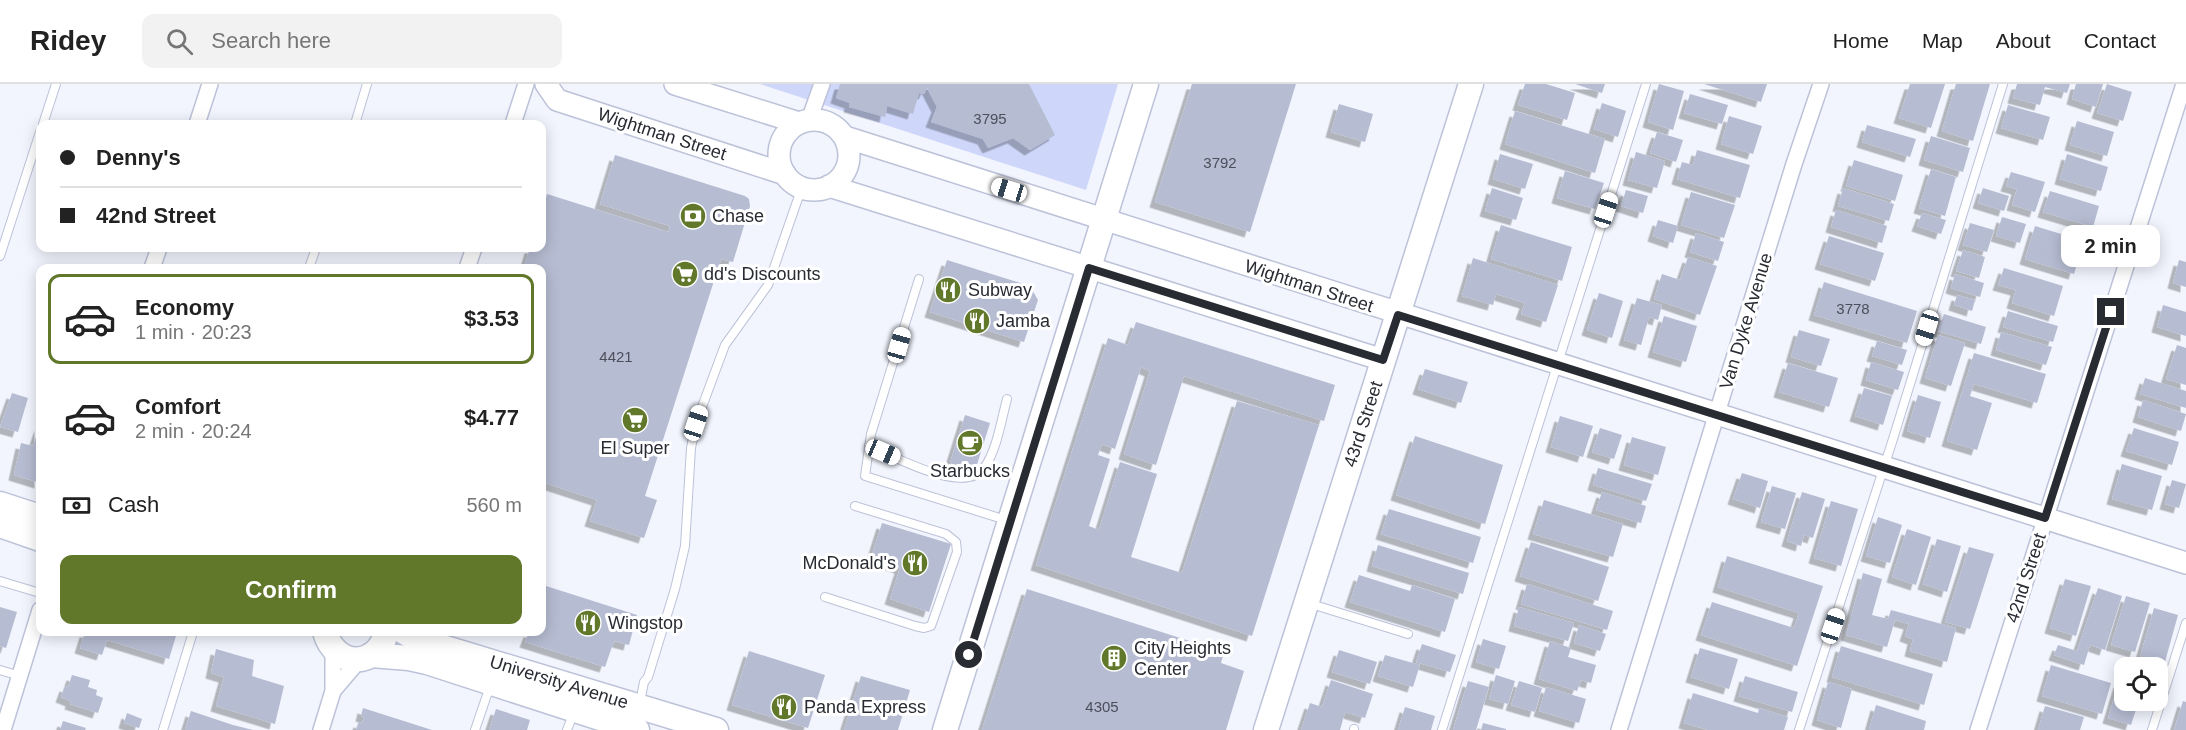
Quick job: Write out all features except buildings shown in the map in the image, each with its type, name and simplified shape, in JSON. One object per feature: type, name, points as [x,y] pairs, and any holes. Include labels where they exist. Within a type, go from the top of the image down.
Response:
[{"type":"main road","name":"Wightman Street","points":[[546,84],[557,100],[785,174],[802,187]]},
{"type":"main road","name":"Wightman Street","points":[[675,84],[804,122],[819,120],[829,123],[845,137],[1398,315],[2186,563]]},
{"type":"main road","points":[[945,730],[1146,84]]},
{"type":"main road","name":"43rd Street","points":[[1266,730],[1471,84]]},
{"type":"main road","points":[[785,174],[780,163],[782,140],[789,130],[804,122]]},
{"type":"main road","points":[[802,187],[820,189],[838,180],[849,160],[849,148],[845,137]]},
{"type":"main road","points":[[829,186],[1383,360]]},
{"type":"main road","points":[[0,504],[36,516]]},
{"type":"main road","points":[[0,525],[36,538]]},
{"type":"main road","points":[[366,657],[379,649],[384,636]]},
{"type":"main road","name":"University Avenue","points":[[411,636],[635,724]]},
{"type":"main road","name":"University Avenue","points":[[326,638],[341,656],[409,658],[491,683],[571,720],[716,730]]},
{"type":"street","points":[[198,120],[210,84]]},
{"type":"street","points":[[514,120],[526,84]]},
{"type":"street","points":[[804,122],[822,84]]},
{"type":"street","name":"Van Dyke Avenue","points":[[1619,730],[1718,416],[1794,164],[1821,84]]},
{"type":"street","name":"42nd Street","points":[[1978,730],[2184,84]]},
{"type":"street","points":[[3,730],[36,623]]},
{"type":"street","points":[[321,730],[333,691],[326,638]]},
{"type":"street","points":[[333,691],[366,657]]},
{"type":"lane","points":[[44,120],[56,84]]},
{"type":"lane","points":[[356,120],[367,84]]},
{"type":"lane","points":[[1442,730],[1646,84]]},
{"type":"lane","points":[[1799,730],[1884,468],[2003,84]]},
{"type":"lane","points":[[0,256],[36,144]]},
{"type":"lane","points":[[635,724],[644,682],[648,677],[675,589],[685,546],[691,448],[696,423],[725,345],[768,285],[802,187]]},
{"type":"lane","points":[[919,279],[876,419],[865,476],[1010,522]]},
{"type":"lane","points":[[869,446],[941,476],[957,480],[971,478],[983,470],[992,453],[1007,399]]},
{"type":"lane","points":[[825,597],[915,626],[924,628],[931,626],[957,552],[957,542],[946,534],[855,506]]},
{"type":"lane","points":[[0,581],[36,592]]},
{"type":"lane","points":[[1306,603],[1408,634]]},
{"type":"lane","points":[[2152,730],[2186,623]]},
{"type":"lane","points":[[163,730],[192,636]]},
{"type":"lane","points":[[0,670],[20,676]]},
{"type":"lane","points":[[475,730],[491,683]]},
{"type":"shaded area","points":[[760,84],[1118,84],[1086,190]]},
{"type":"place","name":"Chase","points":[[693,216]]},
{"type":"place","name":"dd's Discounts","points":[[685,274]]},
{"type":"place","name":"Subway","points":[[948,290]]},
{"type":"place","name":"Jamba","points":[[977,321]]},
{"type":"place","name":"El Super","points":[[635,420]]},
{"type":"place","name":"Starbucks","points":[[970,443]]},
{"type":"place","name":"McDonald's","points":[[915,563]]},
{"type":"place","name":"Wingstop","points":[[588,623]]},
{"type":"place","name":"City Heights Center","points":[[1114,658]]},
{"type":"place","name":"Panda Express","points":[[784,707]]},
{"type":"route","points":[[969,655],[1089,268],[1383,360],[1398,315],[2045,518],[2111,312]]}]
